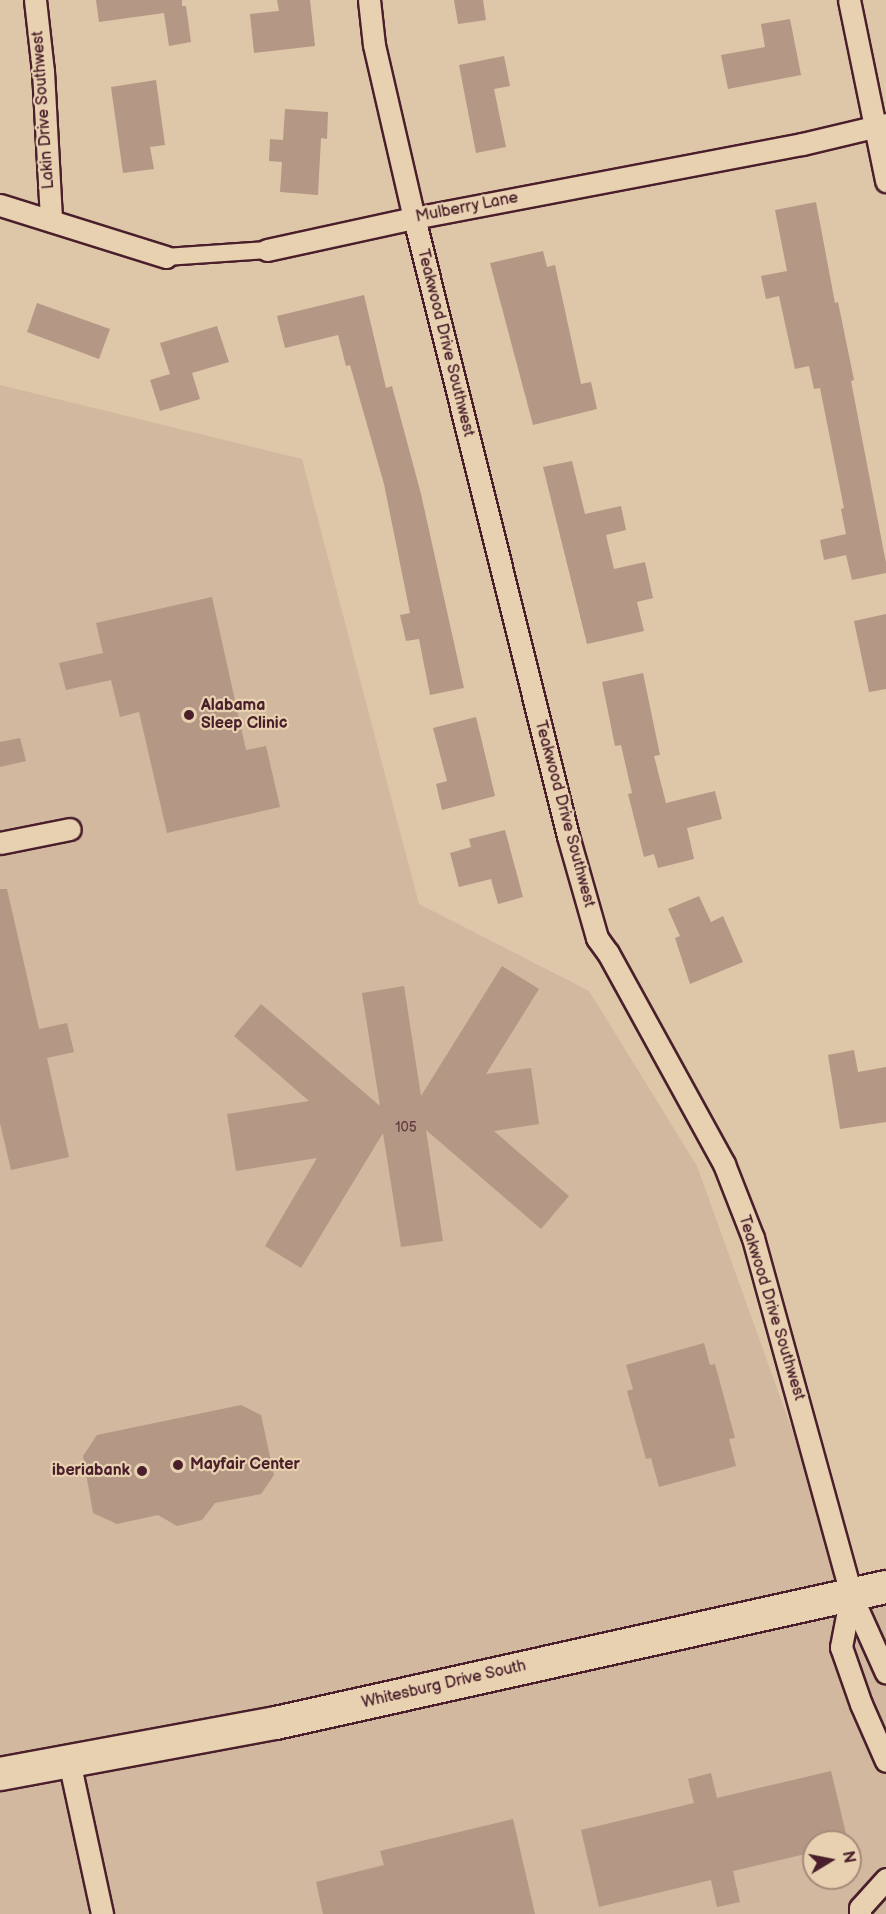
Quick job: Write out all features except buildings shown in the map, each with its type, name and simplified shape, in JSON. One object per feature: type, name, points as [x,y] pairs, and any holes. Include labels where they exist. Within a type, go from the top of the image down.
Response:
[{"type":"main road","name":"Whitesburg Drive South","points":[[0,1774],[276,1723],[886,1587]]},
{"type":"street","name":"Lakin Drive Southwest","points":[[35,0],[43,71],[51,220]]},
{"type":"street","name":"Teakwood Drive Southwest","points":[[369,0],[374,45],[414,218],[560,802],[597,938],[608,953],[724,1164],[753,1238],[851,1595],[886,1673]]},
{"type":"street","points":[[849,0],[880,126],[886,181]]},
{"type":"street","name":"Mulberry Lane","points":[[0,205],[166,257],[267,250],[414,218],[802,144],[880,126]]},
{"type":"street","points":[[0,843],[69,830]]},
{"type":"street","points":[[851,1595],[841,1647],[861,1704],[886,1761]]},
{"type":"street","points":[[69,1761],[102,1914]]},
{"type":"street","points":[[860,1914],[860,1908],[886,1879]]},
{"type":"shaded area","points":[[0,385],[302,459],[419,904],[589,991],[697,1166],[851,1594],[886,1587],[886,1914],[0,1914]]},
{"type":"place","name":"Alabama Sleep Clinic","points":[[189,715]]},
{"type":"place","name":"Mayfair Center","points":[[178,1465]]},
{"type":"place","name":"iberiabank","points":[[142,1471]]}]
